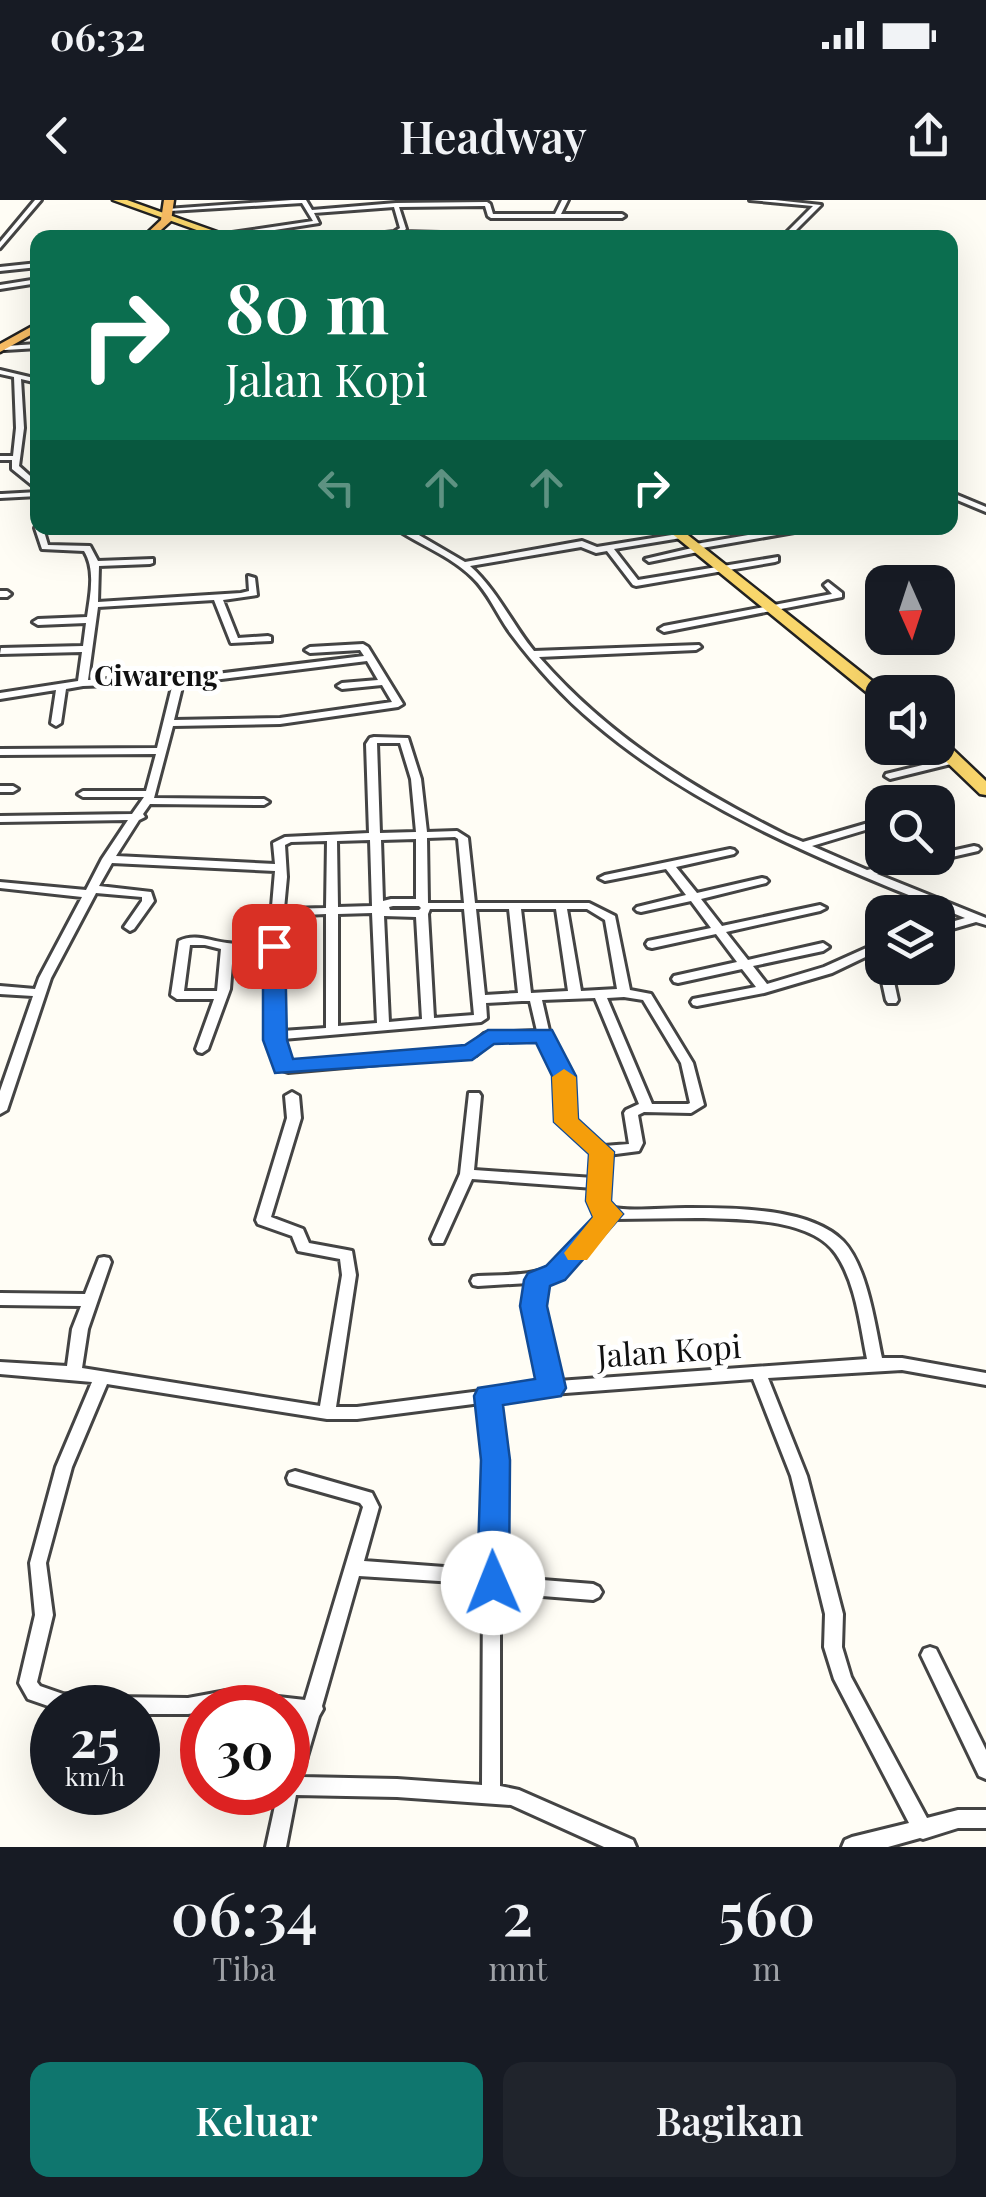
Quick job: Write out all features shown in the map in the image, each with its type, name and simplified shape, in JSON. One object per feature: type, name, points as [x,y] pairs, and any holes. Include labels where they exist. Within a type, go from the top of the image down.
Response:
[{"type":"highway","points":[[152,230],[169,208]]},
{"type":"highway","points":[[2,348],[30,331]]},
{"type":"main road","points":[[118,200],[169,208],[214,230]]},
{"type":"main road","points":[[680,535],[865,683]]},
{"type":"main road","points":[[955,760],[986,790]]},
{"type":"street","points":[[0,246],[38,200]]},
{"type":"street","points":[[169,208],[303,200],[318,222],[270,230]]},
{"type":"street","points":[[557,216],[564,200]]},
{"type":"street","points":[[754,200],[818,206],[792,230]]},
{"type":"street","points":[[311,212],[442,202],[489,204],[491,216],[483,230]]},
{"type":"street","points":[[396,206],[401,230]]},
{"type":"street","points":[[491,216],[622,216]]},
{"type":"street","points":[[0,269],[30,266]]},
{"type":"street","points":[[0,287],[30,282]]},
{"type":"street","points":[[2,348],[30,346]]},
{"type":"street","points":[[0,372],[30,379]]},
{"type":"street","points":[[17,375],[15,467],[30,483]]},
{"type":"street","points":[[0,458],[18,458]]},
{"type":"street","points":[[2,496],[30,492]]},
{"type":"street","points":[[958,498],[986,510]]},
{"type":"street","points":[[41,535],[45,548],[87,548],[96,564],[83,683]]},
{"type":"street","points":[[411,535],[480,579],[532,654],[570,696],[634,751],[696,791],[865,872]]},
{"type":"street","points":[[463,565],[582,544],[594,550],[608,548],[663,535]]},
{"type":"street","points":[[649,559],[764,535]]},
{"type":"street","points":[[608,548],[636,583],[775,559]]},
{"type":"street","points":[[96,564],[150,561]]},
{"type":"street","points":[[94,605],[218,599],[254,593],[252,578]]},
{"type":"street","points":[[664,628],[838,595],[828,585]]},
{"type":"street","points":[[218,599],[234,641],[268,639]]},
{"type":"street","points":[[38,622],[91,620]]},
{"type":"street","points":[[171,723],[280,721],[397,705],[361,646],[310,650]]},
{"type":"street","points":[[532,654],[696,648]]},
{"type":"street","points":[[1,652],[86,649]]},
{"type":"street","points":[[0,696],[83,683],[175,682],[370,658]]},
{"type":"street","points":[[0,1110],[41,993],[108,859],[150,797],[171,723],[175,682]]},
{"type":"street","points":[[342,686],[386,682]]},
{"type":"street","points":[[56,723],[61,686]]},
{"type":"street","points":[[383,1027],[371,743],[400,738],[412,764],[421,835],[428,1022]]},
{"type":"street","points":[[0,752],[160,751]]},
{"type":"street","points":[[890,776],[935,765]]},
{"type":"street","points":[[83,794],[264,802]]},
{"type":"street","points":[[0,819],[140,817]]},
{"type":"street","points":[[805,844],[865,827]]},
{"type":"street","points":[[275,1036],[479,1020],[462,838],[421,835],[282,840],[274,946],[275,1036],[281,1065],[288,1068],[472,1052],[488,1037],[544,1035]]},
{"type":"street","points":[[332,837],[332,1031]]},
{"type":"street","points":[[955,853],[974,849]]},
{"type":"street","points":[[605,878],[730,852]]},
{"type":"street","points":[[108,859],[278,868]]},
{"type":"street","points":[[671,867],[764,988]]},
{"type":"street","points":[[873,875],[981,920]]},
{"type":"street","points":[[641,910],[762,881]]},
{"type":"street","points":[[0,886],[147,894],[148,901],[130,927]]},
{"type":"street","points":[[561,906],[575,994]]},
{"type":"street","points":[[276,913],[380,909],[394,914],[423,908],[589,906],[611,918],[624,993]]},
{"type":"street","points":[[478,1000],[530,998],[575,994],[647,996],[686,1063],[697,1105],[646,1108],[631,1114],[634,1148],[601,1152],[566,1122],[564,1076],[530,998],[515,907]]},
{"type":"street","points":[[652,944],[820,908]]},
{"type":"street","points":[[955,926],[981,920]]},
{"type":"street","points":[[221,995],[180,997],[176,993],[185,941],[227,947],[274,946]]},
{"type":"street","points":[[202,1049],[213,1029],[227,947]]},
{"type":"street","points":[[678,979],[748,967],[823,947]]},
{"type":"street","points":[[697,1002],[764,988],[865,956]]},
{"type":"street","points":[[889,985],[892,1000]]},
{"type":"street","points":[[0,990],[41,993]]},
{"type":"street","points":[[599,994],[646,1108]]},
{"type":"street","points":[[292,1096],[294,1118],[264,1220],[298,1232],[304,1247],[348,1255],[349,1275],[327,1412]]},
{"type":"street","points":[[438,1239],[467,1174],[474,1096]]},
{"type":"street","points":[[601,1152],[601,1210],[610,1214],[762,1217],[814,1229],[838,1245],[852,1272],[876,1364]]},
{"type":"street","points":[[467,1174],[600,1184]]},
{"type":"street","points":[[478,1282],[537,1280],[556,1273],[610,1214]]},
{"type":"street","points":[[74,1373],[80,1329],[104,1262]]},
{"type":"street","points":[[537,1280],[534,1306],[552,1388]]},
{"type":"street","points":[[0,1299],[90,1300]]},
{"type":"street","name":"Jalan Kopi","points":[[0,1368],[74,1373],[327,1412],[369,1412],[552,1388],[876,1364],[902,1364],[986,1379]]},
{"type":"street","points":[[758,1372],[799,1476],[834,1614],[833,1647],[843,1679],[923,1830]]},
{"type":"street","points":[[102,1377],[64,1467],[38,1563],[44,1615],[28,1683],[34,1694],[93,1704],[188,1706],[226,1699],[314,1709]]},
{"type":"street","points":[[488,1396],[496,1460],[492,1793]]},
{"type":"street","points":[[295,1478],[369,1500],[371,1506],[310,1721]]},
{"type":"street","points":[[354,1568],[471,1576],[493,1583],[592,1592]]},
{"type":"street","points":[[930,1656],[986,1770]]},
{"type":"street","points":[[310,1787],[492,1793],[529,1801],[625,1847]]},
{"type":"street","points":[[276,1847],[283,1815]]},
{"type":"street","points":[[852,1847],[958,1819],[986,1819]]},
{"type":"slow traffic","points":[[564,1077],[566,1122],[601,1152],[598,1201],[601,1210],[610,1214],[577,1253]]},
{"type":"district","name":"Ciwareng","points":[[156,676]]},
{"type":"route","points":[[274,946],[275,1040],[284,1067],[472,1052],[488,1037],[544,1035],[566,1083],[566,1122],[601,1152],[598,1201],[601,1210],[610,1214],[556,1273],[537,1280],[534,1306],[542,1358],[552,1388],[488,1396],[496,1460],[493,1583]]}]
